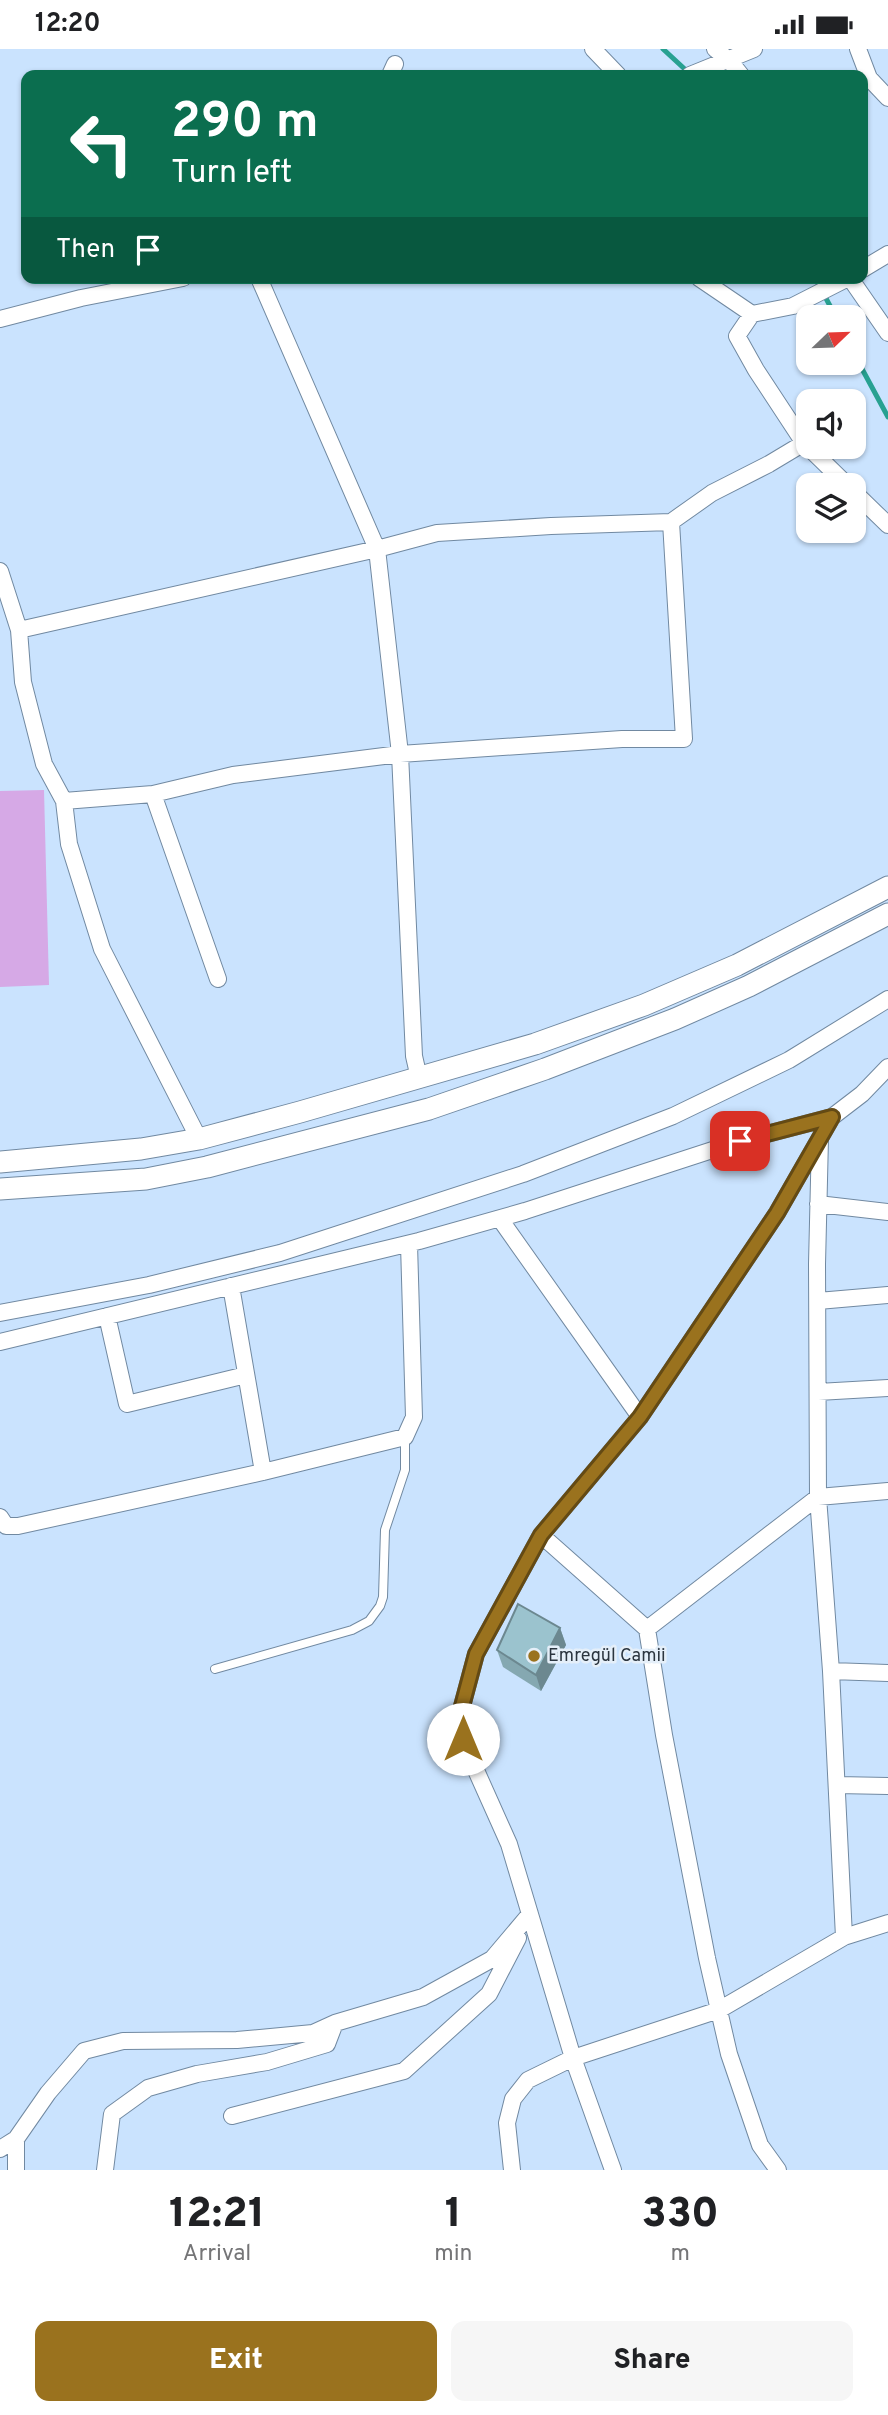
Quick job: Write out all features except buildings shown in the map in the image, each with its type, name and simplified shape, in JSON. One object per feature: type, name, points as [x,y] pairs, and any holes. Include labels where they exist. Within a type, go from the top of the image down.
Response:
[{"type":"street","points":[[593,49],[613,70]]},
{"type":"street","points":[[715,49],[737,70]]},
{"type":"street","points":[[702,70],[754,49]]},
{"type":"street","points":[[858,49],[866,70]]},
{"type":"street","points":[[868,75],[888,98]]},
{"type":"street","points":[[868,266],[888,254]]},
{"type":"street","points":[[0,319],[81,298],[152,284]]},
{"type":"street","points":[[263,284],[377,549],[400,754],[414,1056],[419,1078]]},
{"type":"street","points":[[708,284],[752,314]]},
{"type":"street","points":[[796,431],[737,336],[752,314],[793,306],[836,284]]},
{"type":"street","points":[[854,284],[885,324]]},
{"type":"street","points":[[19,630],[437,533],[671,522],[712,493],[796,448]]},
{"type":"street","points":[[820,459],[834,473]]},
{"type":"street","points":[[866,504],[888,525]]},
{"type":"street","points":[[64,801],[153,794],[233,775],[400,754],[622,739],[684,739],[671,522]]},
{"type":"street","points":[[0,571],[19,630],[23,682],[41,753],[64,801],[69,844],[102,949],[200,1139],[207,1167]]},
{"type":"street","points":[[153,794],[218,979]]},
{"type":"street","points":[[0,1163],[141,1149],[200,1139],[535,1044],[644,1005],[737,965],[888,887]]},
{"type":"street","points":[[0,1189],[146,1179],[207,1167],[429,1109],[545,1069],[675,1019],[749,986],[888,914]]},
{"type":"street","points":[[0,1313],[149,1285],[280,1252],[523,1174],[708,1100],[789,1061],[888,999]]},
{"type":"street","points":[[612,2170],[573,2058],[509,1844],[463,1739],[461,1710],[476,1654],[541,1535],[640,1417],[777,1213],[832,1117],[862,1094],[888,1067]]},
{"type":"street","points":[[0,1342],[409,1244],[500,1219],[740,1141],[832,1117]]},
{"type":"street","points":[[820,1138],[818,1497],[831,1671],[844,1937]]},
{"type":"street","points":[[818,1204],[888,1212]]},
{"type":"street","points":[[500,1219],[640,1417]]},
{"type":"street","points":[[0,1517],[6,1526],[18,1526],[263,1472],[405,1437],[414,1417],[409,1244]]},
{"type":"street","points":[[231,1286],[263,1472]]},
{"type":"street","points":[[818,1301],[888,1295]]},
{"type":"street","points":[[107,1316],[127,1404],[246,1375]]},
{"type":"street","points":[[818,1392],[888,1388]]},
{"type":"street","points":[[647,1629],[818,1497],[888,1492]]},
{"type":"street","points":[[541,1535],[647,1629],[664,1735],[729,2055],[760,2145],[778,2170]]},
{"type":"street","points":[[831,1671],[888,1673]]},
{"type":"street","points":[[837,1785],[888,1786]]},
{"type":"street","points":[[0,2149],[16,2139],[48,2093],[84,2051],[123,2041],[237,2040],[313,2033],[335,2023],[423,1997],[492,1959],[530,1914]]},
{"type":"street","points":[[232,2116],[404,2071],[489,1994],[530,1914]]},
{"type":"street","points":[[512,2170],[507,2123],[513,2099],[528,2080],[573,2058],[719,2010],[844,1937],[888,1923]]},
{"type":"street","points":[[105,2170],[112,2114],[148,2088],[197,2074],[267,2061],[327,2044],[335,2023]]},
{"type":"street","points":[[16,2139],[16,2170]]},
{"type":"lane","points":[[215,1669],[352,1630],[375,1614],[385,1588],[385,1530],[405,1471],[405,1437]]},
{"type":"shaded area","points":[[44,790],[49,985],[0,987],[0,791]]},
{"type":"waterway","points":[[663,49],[686,70]]},
{"type":"waterway","points":[[818,284],[830,305]]},
{"type":"waterway","points":[[865,375],[888,417]]},
{"type":"place","name":"Emregül Camii","points":[[534,1656]]},
{"type":"route","points":[[463,1739],[461,1710],[476,1654],[541,1535],[640,1417],[777,1213],[832,1117],[740,1141]]}]
